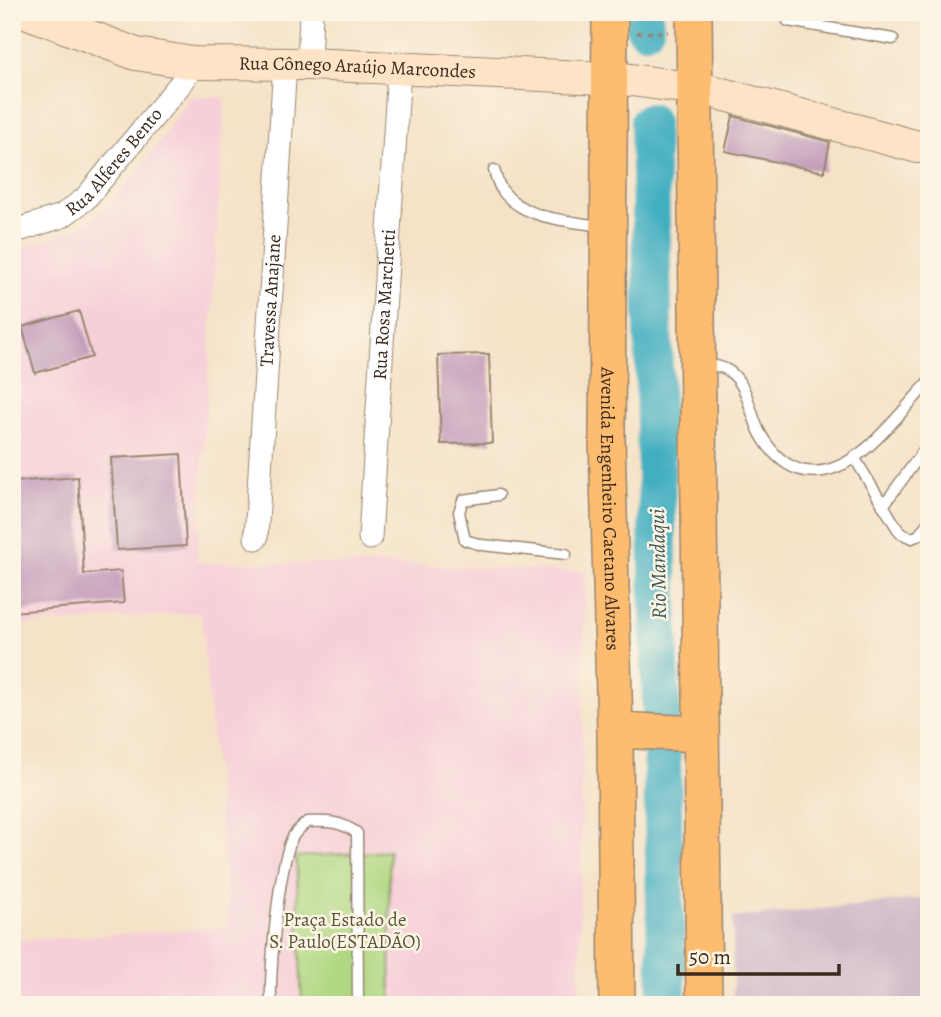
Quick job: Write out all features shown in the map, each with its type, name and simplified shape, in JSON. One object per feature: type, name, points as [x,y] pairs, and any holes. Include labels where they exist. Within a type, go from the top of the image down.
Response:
[{"type":"main road","points":[[694,12],[704,1005]]},
{"type":"main road","name":"Avenida Engenheiro Caetano Alvares","points":[[610,23],[607,439],[615,730],[617,1005]]},
{"type":"main road","points":[[615,730],[701,734]]},
{"type":"street","name":"Rua Cônego Araújo Marcondes","points":[[26,12],[136,54],[193,63],[297,64],[610,78],[695,88],[925,150]]},
{"type":"street","name":"Travessa Anajane","points":[[256,538],[297,64],[311,12]]},
{"type":"street","name":"Rua Alferes Bento","points":[[12,232],[62,216],[85,199],[182,82],[193,63]]},
{"type":"street","name":"Rua Rosa Marchetti","points":[[370,538],[398,69]]},
{"type":"lane","points":[[788,22],[893,39]]},
{"type":"lane","points":[[494,170],[501,190],[516,203],[542,216],[609,228]]},
{"type":"lane","points":[[698,363],[728,370],[739,381],[760,432],[789,468],[813,473],[841,466],[854,457],[928,384]]},
{"type":"lane","points":[[883,506],[929,443]]},
{"type":"lane","points":[[854,457],[905,537],[919,535],[929,521]]},
{"type":"lane","points":[[499,495],[463,500],[459,512],[465,540],[482,545],[566,554]]},
{"type":"lane","points":[[271,1005],[272,962],[290,845],[293,835],[307,822],[326,821],[342,822],[357,832],[358,1005]]},
{"type":"path","points":[[610,23],[668,32],[694,50]]},
{"type":"shaded area","points":[[191,96],[225,98],[197,562],[415,565],[585,572],[579,1005],[13,1005],[12,941],[229,927],[201,612],[12,626],[12,252],[77,229],[107,208],[144,163]]},
{"type":"shaded area","points":[[929,898],[929,1005],[733,1005],[733,918]]},
{"type":"green space","name":"Praça Estado de S. Paulo(ESTADÃO)","points":[[389,851],[391,1005],[302,1005],[296,857]]},
{"type":"building","points":[[733,116],[830,142],[824,172],[725,151]]},
{"type":"building","points":[[79,311],[92,357],[35,373],[22,327]]},
{"type":"building","points":[[489,354],[492,443],[441,444],[438,355]]},
{"type":"building","points":[[181,454],[186,546],[117,550],[111,458]]},
{"type":"building","points":[[78,477],[84,574],[121,571],[124,603],[12,612],[12,482]]},
{"type":"waterway","name":"Rio Mandaqui","points":[[644,12],[645,28]]},
{"type":"waterway","name":"Rio Mandaqui","points":[[649,122],[667,1005]]}]
